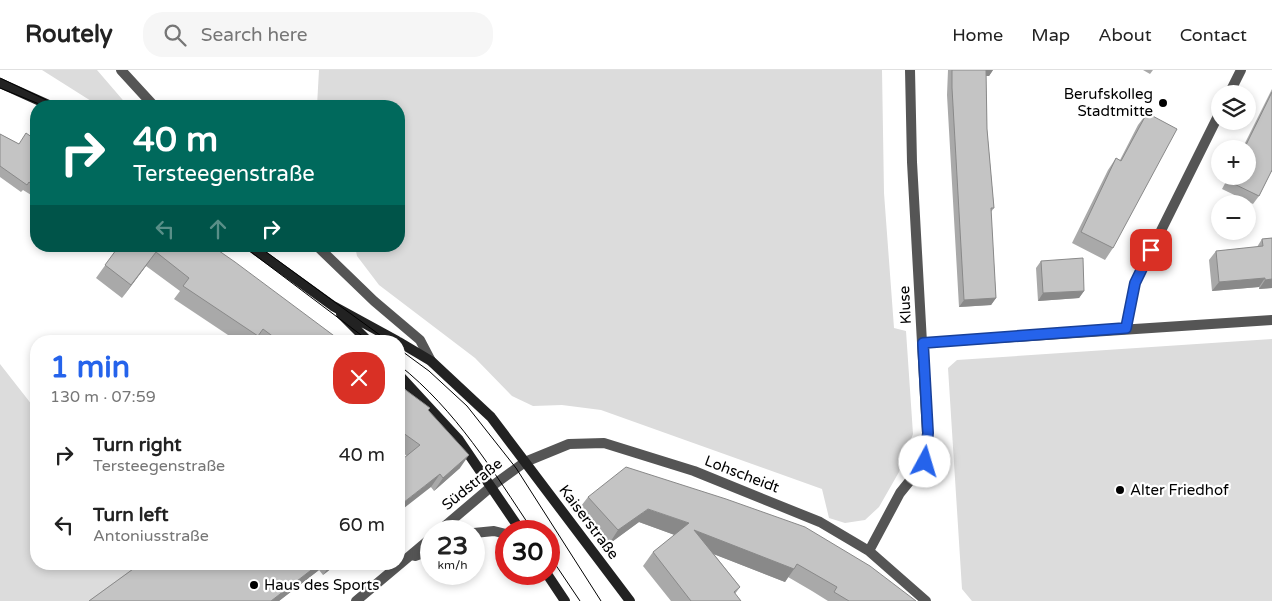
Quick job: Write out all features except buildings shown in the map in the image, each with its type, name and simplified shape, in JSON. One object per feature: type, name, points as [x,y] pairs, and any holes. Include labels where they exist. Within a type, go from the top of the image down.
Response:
[{"type":"main road","points":[[0,83],[38,100]]},
{"type":"main road","points":[[258,252],[333,306],[362,335]]},
{"type":"main road","name":"Kaiserstraße","points":[[333,306],[385,335]]},
{"type":"main road","name":"Kaiserstraße","points":[[405,346],[432,361],[490,417],[630,601]]},
{"type":"main road","points":[[405,382],[459,440],[514,520]]},
{"type":"main road","points":[[554,585],[565,601]]},
{"type":"street","points":[[121,70],[148,100]]},
{"type":"street","name":"Kluse","points":[[869,551],[900,493],[925,462],[928,433],[912,162],[910,70]]},
{"type":"street","points":[[1234,85],[1241,70]]},
{"type":"street","points":[[1126,328],[1135,283],[1211,130]]},
{"type":"street","points":[[323,252],[374,301],[420,340],[432,361]]},
{"type":"street","points":[[923,343],[1126,328],[1272,320]]},
{"type":"street","name":"Lohscheidt","points":[[524,462],[569,444],[604,443],[694,471],[820,522],[869,551],[926,601]]},
{"type":"street","name":"Südstraße","points":[[452,520],[524,462]]},
{"type":"street","points":[[405,562],[420,548]]},
{"type":"street","points":[[410,558],[420,554]]},
{"type":"street","points":[[356,601],[395,570]]},
{"type":"shaded area","points":[[42,70],[97,70],[123,100],[90,100]]},
{"type":"shaded area","points":[[319,70],[882,70],[884,193],[894,328],[906,331],[913,434],[899,472],[879,507],[865,520],[845,523],[829,518],[822,489],[601,410],[562,405],[533,406],[512,396],[475,358],[379,285],[357,256],[356,252],[405,252],[405,100],[317,100]]},
{"type":"shaded area","name":"Alter Friedhof","points":[[1272,339],[1272,601],[972,601],[962,589],[948,368],[957,360]]},
{"type":"shaded area","points":[[0,364],[30,402],[30,570],[164,570],[189,601],[0,601]]},
{"type":"tram line","points":[[0,78],[46,100]]},
{"type":"tram line","points":[[0,88],[30,100]]},
{"type":"tram line","points":[[251,252],[361,335]]},
{"type":"tram line","points":[[266,252],[380,335]]},
{"type":"tram line","points":[[405,353],[429,371],[467,406],[516,468],[601,601]]},
{"type":"tram line","points":[[405,370],[438,401],[456,421],[526,520]]},
{"type":"tram line","points":[[560,571],[580,601]]},
{"type":"place","name":"Berufskolleg Stadtmitte","points":[[1163,103]]},
{"type":"place","name":"Alter Friedhof","points":[[1120,490]]},
{"type":"place","name":"Haus des Sports","points":[[254,585]]},
{"type":"route","points":[[925,462],[928,433],[923,343],[1126,328],[1135,283],[1151,250]]}]
